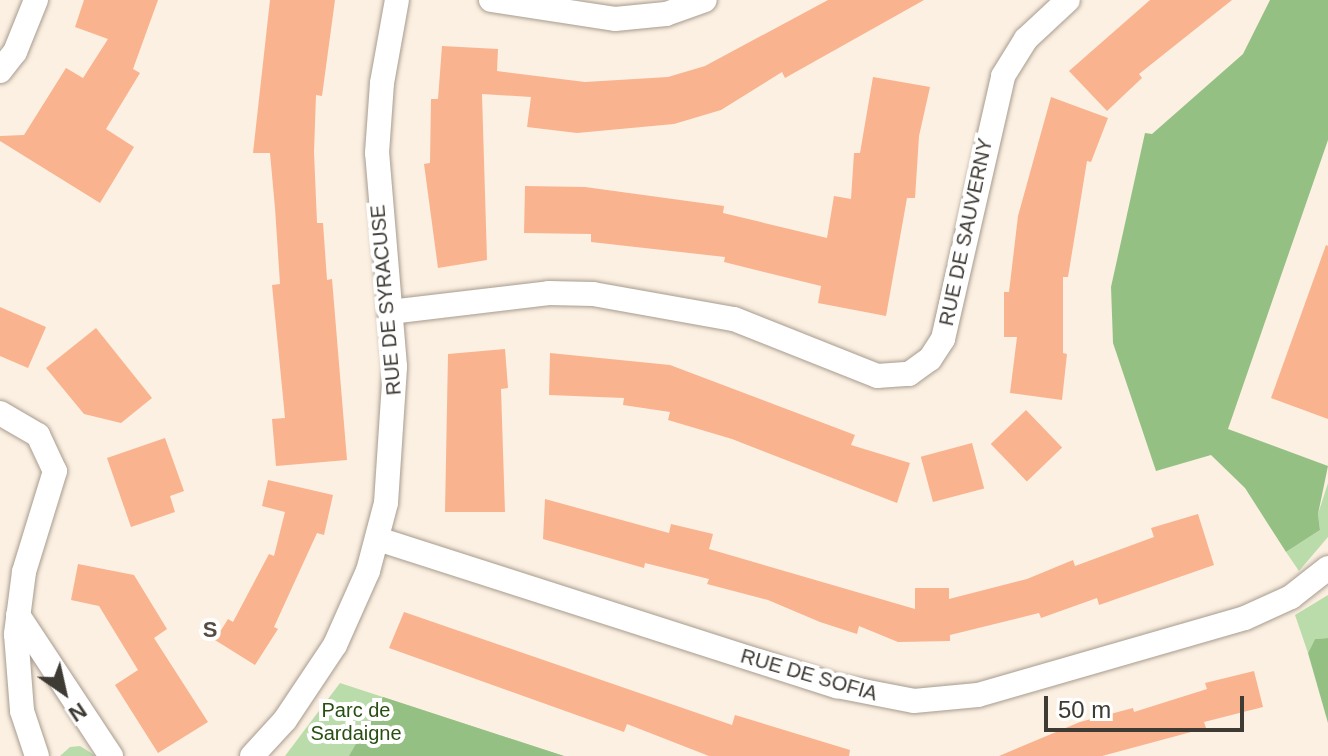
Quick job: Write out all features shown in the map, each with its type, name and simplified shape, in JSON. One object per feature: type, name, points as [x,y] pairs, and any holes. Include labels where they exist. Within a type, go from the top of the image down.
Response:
[{"type":"street","points":[[0,71],[15,52],[36,0]]},
{"type":"street","name":"RUE DE SYRACUSE","points":[[252,756],[324,664],[357,599],[378,539],[395,422],[377,153],[382,83],[397,0]]},
{"type":"street","points":[[491,0],[615,19],[666,14],[705,0]]},
{"type":"street","name":"RUE DE SAUVERNY","points":[[390,312],[549,293],[593,294],[734,319],[877,376],[909,374],[930,359],[943,339],[1003,76],[1026,39],[1068,0]]},
{"type":"street","points":[[0,413],[38,435],[55,471],[24,572],[18,615],[17,679],[37,756]]},
{"type":"street","name":"RUE DE SOFIA","points":[[378,539],[837,686],[914,701],[978,695],[1245,618],[1291,597],[1328,568]]},
{"type":"street","points":[[18,615],[111,756]]},
{"type":"green space","points":[[1270,0],[1328,0],[1328,140],[1228,429],[1328,466],[1318,514],[1320,530],[1286,552],[1245,488],[1211,455],[1156,471],[1113,343],[1111,287],[1145,133],[1152,134],[1243,54]]},
{"type":"green space","points":[[1328,483],[1328,537],[1299,571],[1286,552],[1320,530],[1318,514]]},
{"type":"green space","points":[[1328,595],[1328,638],[1315,639],[1308,653],[1295,615]]},
{"type":"green space","points":[[1328,638],[1328,723],[1308,653],[1315,639]]},
{"type":"green space","name":"Parc de Sardaigne","points":[[340,683],[564,756],[285,756]]},
{"type":"green space","name":"Parc de Sardaigne","points":[[383,697],[564,756],[349,756]]},
{"type":"green space","points":[[80,746],[96,756],[60,756],[70,747]]},
{"type":"building","points":[[84,0],[158,0],[133,69],[140,73],[106,129],[134,147],[100,203],[0,141],[0,136],[24,135],[66,68],[83,78],[108,39],[75,27]]},
{"type":"building","points":[[270,0],[335,0],[322,96],[316,95],[314,152],[317,223],[323,223],[327,280],[332,279],[347,460],[276,466],[272,419],[285,418],[272,285],[280,284],[275,208],[270,153],[253,153]]},
{"type":"building","points":[[828,0],[924,0],[785,78],[782,72],[721,110],[674,124],[577,133],[527,127],[531,97],[482,94],[487,260],[438,268],[424,164],[430,163],[431,99],[438,99],[442,46],[498,49],[497,71],[585,82],[668,77],[705,66]]},
{"type":"building","points":[[1150,0],[1232,0],[1139,74],[1142,78],[1107,111],[1069,71]]},
{"type":"building","points":[[873,77],[930,87],[919,136],[915,198],[907,198],[886,316],[818,303],[821,286],[724,262],[725,257],[591,242],[591,234],[524,233],[525,186],[585,187],[724,206],[723,213],[827,238],[834,196],[851,199],[854,153],[860,153]]},
{"type":"building","points":[[1051,97],[1108,118],[1091,162],[1087,161],[1068,277],[1063,277],[1063,353],[1067,354],[1062,400],[1010,393],[1017,337],[1004,337],[1004,292],[1009,292],[1018,216]]},
{"type":"building","points":[[1328,246],[1328,419],[1271,398]]},
{"type":"building","points":[[0,307],[46,327],[28,368],[0,356]]},
{"type":"building","points":[[96,328],[152,398],[121,423],[84,414],[46,368]]},
{"type":"building","points":[[505,349],[508,388],[501,389],[505,512],[445,512],[448,354]]},
{"type":"building","points":[[550,353],[670,365],[855,435],[851,445],[910,463],[897,503],[732,439],[668,420],[670,412],[623,405],[624,398],[549,395]]},
{"type":"building","points":[[1026,410],[1062,447],[1027,481],[991,444]]},
{"type":"building","points":[[165,438],[184,491],[170,496],[175,512],[131,527],[107,458]]},
{"type":"building","points":[[972,443],[984,488],[933,502],[921,457]]},
{"type":"building","points":[[268,480],[333,495],[324,535],[317,533],[274,627],[278,629],[255,665],[215,640],[228,619],[233,622],[269,554],[274,556],[285,512],[262,506]]},
{"type":"building","points":[[545,499],[669,533],[671,524],[713,534],[709,549],[915,609],[915,588],[949,588],[949,599],[1027,579],[1073,560],[1075,566],[1154,537],[1151,528],[1198,514],[1214,565],[1099,605],[1097,598],[1041,618],[1039,613],[950,635],[950,641],[898,642],[859,626],[857,634],[820,622],[768,600],[707,584],[709,579],[645,563],[644,568],[543,539]]},
{"type":"building","points":[[78,564],[134,575],[167,629],[154,638],[208,722],[158,753],[115,685],[138,670],[99,606],[71,600]]},
{"type":"building","points":[[404,612],[732,725],[735,715],[850,750],[849,756],[709,756],[627,724],[624,732],[389,648]]},
{"type":"building","points":[[1254,671],[1263,707],[1204,722],[1206,728],[1102,756],[999,756],[1080,722],[1133,708],[1134,712],[1207,689],[1205,683]]},
{"type":"district","name":"S","points":[[210,630]]}]
